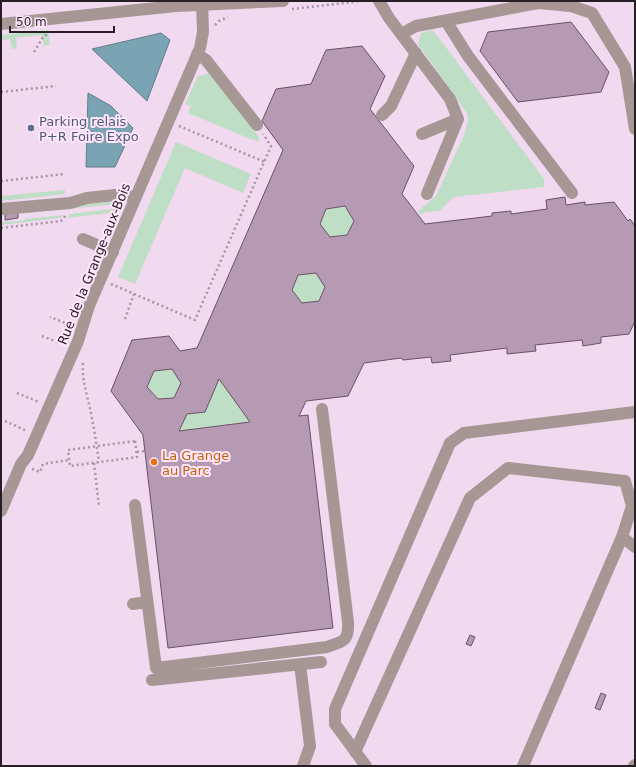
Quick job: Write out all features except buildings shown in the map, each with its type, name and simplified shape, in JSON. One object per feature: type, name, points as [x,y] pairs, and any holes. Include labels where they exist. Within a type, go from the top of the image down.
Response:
[{"type":"street","points":[[379,1],[401,34],[450,99],[458,119],[427,194]]},
{"type":"street","points":[[1,24],[202,3],[284,5]]},
{"type":"street","name":"Rue de la Grange-aux-Bois","points":[[1,511],[21,464],[28,455],[78,341],[89,306],[200,48],[203,32],[202,3]]},
{"type":"street","points":[[401,34],[416,26],[538,3],[571,6],[592,13],[625,67],[635,130]]},
{"type":"street","points":[[446,21],[468,56],[572,193]]},
{"type":"street","points":[[382,115],[392,106],[416,53]]},
{"type":"street","points":[[197,54],[206,60],[257,125]]},
{"type":"street","points":[[422,134],[458,119]]},
{"type":"street","points":[[1,203],[70,196],[87,198],[127,195],[136,198]]},
{"type":"street","points":[[1,209],[70,203],[87,198]]},
{"type":"street","points":[[83,239],[113,252]]},
{"type":"street","points":[[135,505],[156,668],[327,647],[344,641],[349,633],[322,409]]},
{"type":"street","points":[[366,766],[335,724],[335,709],[450,443],[464,433],[635,412]]},
{"type":"street","points":[[356,752],[470,498],[508,468],[625,481],[632,506],[622,537],[523,766]]},
{"type":"street","points":[[622,537],[635,547]]},
{"type":"street","points":[[133,604],[148,602]]},
{"type":"street","points":[[349,633],[365,640]]},
{"type":"street","points":[[152,680],[321,662]]},
{"type":"street","points":[[300,664],[310,746],[303,766]]},
{"type":"path","points":[[284,5],[361,1]]},
{"type":"path","points":[[213,26],[226,17],[234,16]]},
{"type":"path","points":[[34,52],[43,37],[50,32]]},
{"type":"path","points":[[1,92],[56,86]]},
{"type":"path","points":[[177,130],[179,125],[265,162]]},
{"type":"path","points":[[111,284],[195,320],[271,146],[257,125]]},
{"type":"path","points":[[1,181],[65,174]]},
{"type":"path","points":[[108,291],[114,277]]},
{"type":"path","points":[[125,319],[134,294]]},
{"type":"path","points":[[42,336],[57,342],[66,335],[65,323],[50,317]]},
{"type":"path","points":[[84,357],[82,372],[99,462]]},
{"type":"path","points":[[17,393],[49,406]]},
{"type":"path","points":[[5,422],[36,436]]},
{"type":"path","points":[[135,441],[138,457],[70,466],[68,450],[96,446],[135,441]]},
{"type":"path","points":[[137,452],[145,451]]},
{"type":"path","points":[[48,463],[69,460]]},
{"type":"path","points":[[94,463],[99,507]]},
{"type":"green space","points":[[48,30],[50,45],[44,46],[42,35],[16,38],[17,48],[12,49],[10,39],[1,40],[1,35]]},
{"type":"green space","points":[[433,30],[544,179],[544,187],[454,197],[439,211],[425,212],[421,215],[418,211],[436,196],[465,133],[468,120],[467,113],[418,44],[421,33]]},
{"type":"green space","points":[[211,73],[259,137],[258,142],[188,113],[191,106],[185,104],[198,76]]},
{"type":"green space","points":[[176,142],[251,174],[243,193],[185,168],[135,284],[118,277]]},
{"type":"green space","points":[[65,190],[65,194],[1,201],[1,196]]},
{"type":"green space","points":[[117,201],[117,204],[18,214],[18,211]]},
{"type":"green space","points":[[345,206],[354,221],[347,235],[330,237],[320,224],[326,209]]},
{"type":"green space","points":[[120,208],[118,212],[67,218],[70,214]]},
{"type":"green space","points":[[64,215],[60,218],[1,225],[1,222],[21,221],[25,219]]},
{"type":"green space","points":[[316,273],[325,287],[319,301],[302,303],[292,290],[298,275]]},
{"type":"green space","points":[[172,369],[181,383],[174,398],[158,399],[148,387],[154,371]]},
{"type":"green space","points":[[219,379],[250,422],[179,431],[187,414]]},
{"type":"water","points":[[161,33],[170,40],[147,101],[92,49]]},
{"type":"water","points":[[88,93],[111,106],[133,128],[115,167],[86,167]]},
{"type":"place","name":"Parking relais P+R Foire Expo","points":[[31,128]]},
{"type":"place","name":"La Grange au Parc","points":[[154,462]]}]
